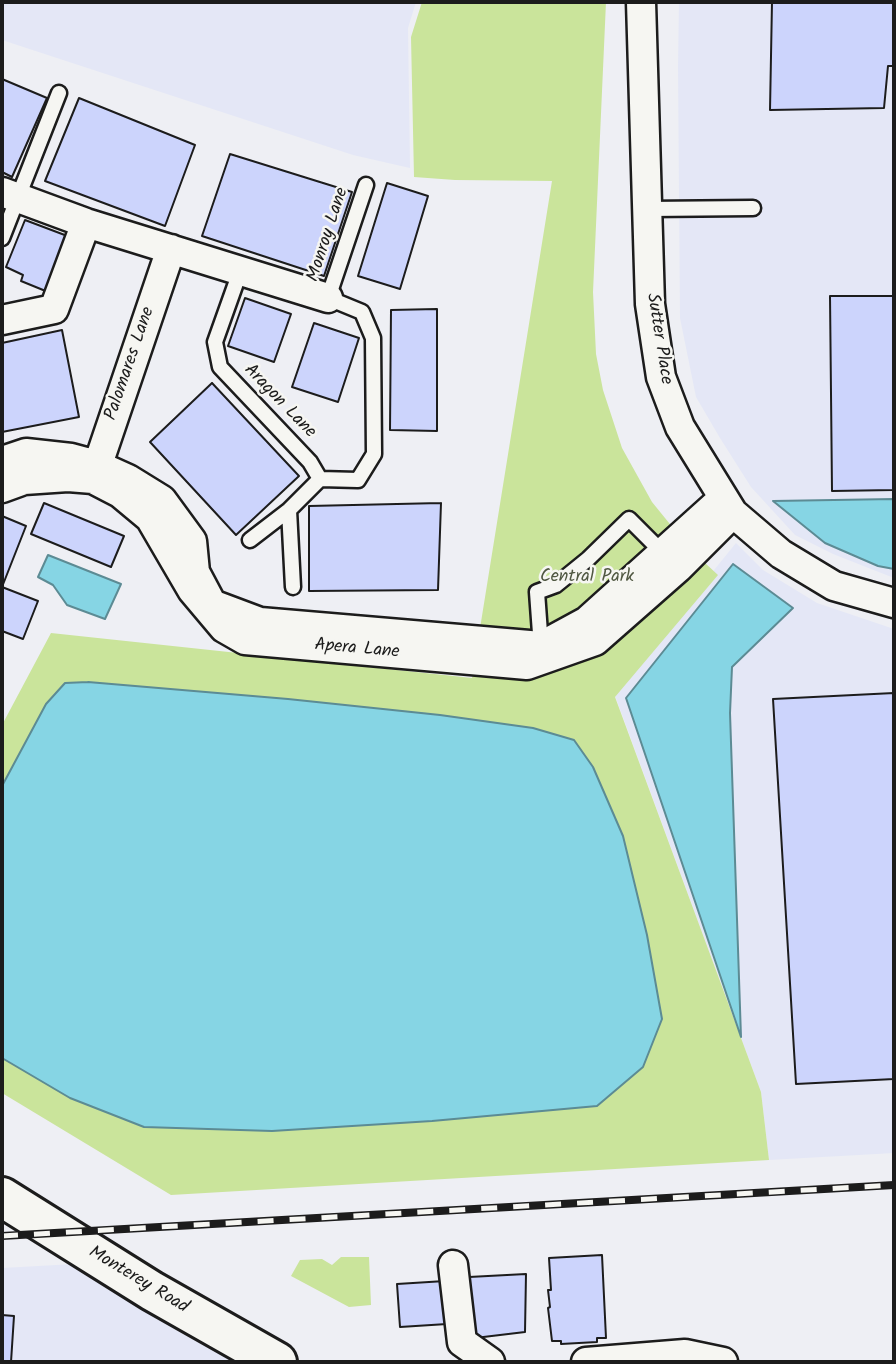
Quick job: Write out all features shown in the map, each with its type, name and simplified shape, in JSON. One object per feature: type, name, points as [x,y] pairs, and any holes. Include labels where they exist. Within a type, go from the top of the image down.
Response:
[{"type":"main road","name":"Monterey Road","points":[[2,1197],[220,1331],[277,1362]]},
{"type":"street","name":"Sutter Place","points":[[641,2],[650,304],[661,377],[680,427],[728,505],[781,554],[834,586],[894,603]]},
{"type":"street","points":[[10,195],[86,223],[328,298]]},
{"type":"street","points":[[2,320],[54,309],[86,223]]},
{"type":"street","name":"Palomares Lane","points":[[95,472],[171,249]]},
{"type":"street","name":"Apera Lane","points":[[2,461],[26,453],[71,458],[95,472],[150,518],[192,590],[223,628],[246,640],[527,665],[543,653],[595,641],[670,560],[728,505]]},
{"type":"street","name":"Apera Lane","points":[[2,488],[35,480],[95,472]]},
{"type":"street","points":[[453,1265],[462,1342],[490,1362]]},
{"type":"street","points":[[586,1362],[685,1354],[723,1362]]},
{"type":"lane","points":[[2,239],[10,195],[59,93]]},
{"type":"lane","name":"Monroy Lane","points":[[328,298],[366,185]]},
{"type":"lane","points":[[648,209],[753,208]]},
{"type":"lane","name":"Aragon Lane","points":[[241,270],[215,342],[220,368],[310,462],[320,480]]},
{"type":"lane","points":[[250,540],[289,510],[320,480],[358,480],[374,454],[373,338],[362,312],[328,298]]},
{"type":"lane","points":[[289,510],[293,587]]},
{"type":"lane","points":[[543,653],[537,592],[556,585],[588,559],[629,519],[670,560]]},
{"type":"shaded area","points":[[2,2],[416,2],[408,28],[410,168],[353,155],[2,40]]},
{"type":"shaded area","points":[[679,2],[894,2],[894,578],[833,554],[795,535],[751,487],[696,397],[680,318]]},
{"type":"shaded area","points":[[736,543],[763,570],[817,603],[894,629],[894,1153],[769,1160],[761,1092],[614,693]]},
{"type":"shaded area","points":[[75,1264],[169,1326],[233,1362],[2,1362],[2,1268]]},
{"type":"green space","name":"Central Park","points":[[422,2],[606,2],[593,292],[596,354],[603,390],[622,448],[652,502],[691,550],[718,575],[615,697],[761,1092],[769,1160],[171,1195],[2,1093],[2,725],[51,633],[472,678],[552,181],[414,177],[411,37]]},
{"type":"green space","points":[[341,1257],[369,1257],[371,1305],[349,1307],[291,1276],[300,1260],[322,1259],[332,1265]]},
{"type":"water","points":[[894,499],[894,569],[878,566],[825,543],[773,501]]},
{"type":"water","points":[[48,555],[121,584],[105,619],[67,605],[53,585],[38,577]]},
{"type":"water","points":[[733,564],[793,608],[732,667],[730,713],[741,1037],[626,698]]},
{"type":"water","points":[[88,682],[440,715],[533,728],[574,740],[593,767],[623,836],[647,935],[662,1019],[643,1067],[597,1106],[432,1121],[272,1131],[144,1127],[70,1098],[2,1058],[2,786],[46,704],[65,683]]},
{"type":"building","points":[[772,2],[894,2],[894,66],[888,66],[884,108],[770,110]]},
{"type":"building","points":[[2,79],[47,98],[12,177],[2,172]]},
{"type":"building","points":[[79,98],[195,145],[165,226],[45,181]]},
{"type":"building","points":[[230,154],[352,192],[324,276],[202,236]]},
{"type":"building","points":[[387,183],[428,196],[400,289],[358,276]]},
{"type":"building","points":[[25,220],[70,237],[48,292],[21,281],[23,275],[6,267]]},
{"type":"building","points":[[830,296],[894,296],[894,490],[832,491]]},
{"type":"building","points":[[245,298],[291,314],[274,362],[228,346]]},
{"type":"building","points":[[437,309],[437,431],[390,430],[391,310]]},
{"type":"building","points":[[314,323],[359,338],[338,402],[292,387]]},
{"type":"building","points":[[62,330],[79,417],[2,432],[2,343]]},
{"type":"building","points":[[212,383],[299,476],[236,535],[150,442]]},
{"type":"building","points":[[44,503],[124,536],[111,567],[31,534]]},
{"type":"building","points":[[441,503],[438,590],[309,591],[309,506]]},
{"type":"building","points":[[2,516],[26,526],[2,587]]},
{"type":"building","points":[[2,587],[38,601],[23,639],[2,631]]},
{"type":"building","points":[[894,693],[894,1079],[796,1084],[773,699]]},
{"type":"building","points":[[602,1255],[606,1338],[597,1338],[597,1342],[561,1344],[561,1341],[552,1341],[548,1308],[548,1290],[551,1290],[549,1258]]},
{"type":"building","points":[[526,1274],[525,1332],[475,1338],[469,1277]]},
{"type":"building","points":[[445,1281],[447,1324],[400,1327],[397,1284]]},
{"type":"building","points":[[2,1315],[14,1316],[11,1362],[2,1362]]},
{"type":"railway","points":[[2,1236],[894,1185]]}]
